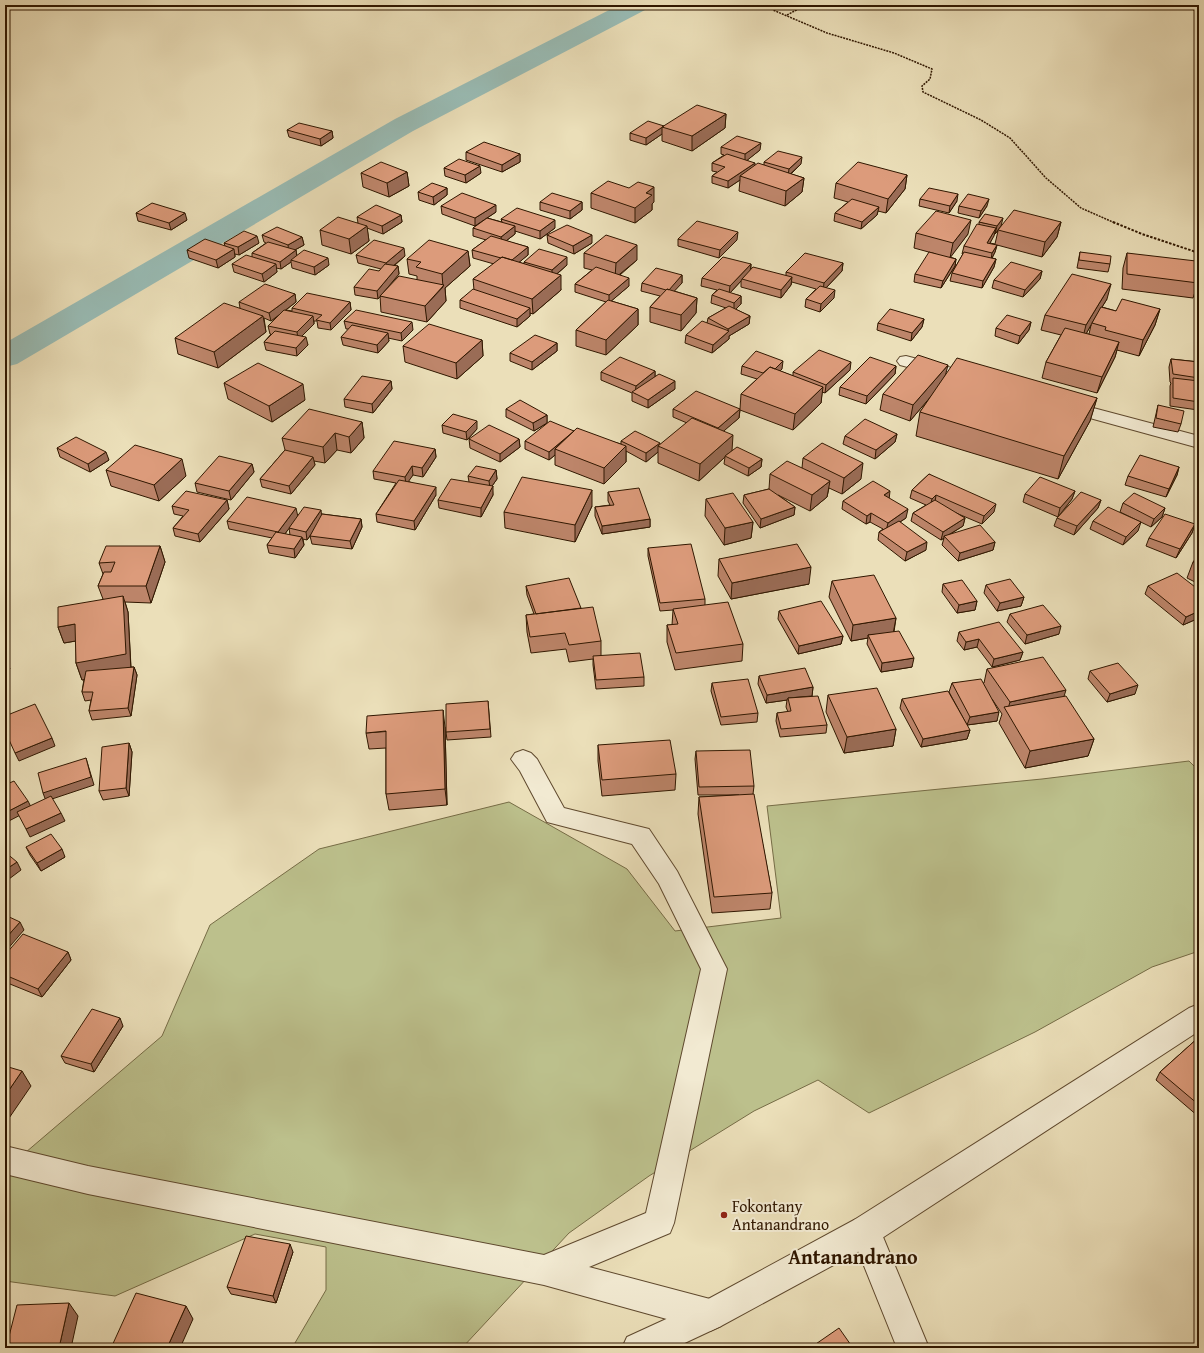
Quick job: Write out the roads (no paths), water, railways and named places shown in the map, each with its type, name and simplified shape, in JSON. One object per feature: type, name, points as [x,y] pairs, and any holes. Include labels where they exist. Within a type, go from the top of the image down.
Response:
[{"type":"street","points":[[906,361],[988,384]]},
{"type":"street","points":[[1049,400],[1199,442]]},
{"type":"street","points":[[523,759],[529,765],[556,815],[640,836],[668,878],[714,969],[659,1223],[544,1270]]},
{"type":"street","points":[[638,1348],[710,1315],[865,1231],[1199,1016]]},
{"type":"street","points":[[5,1160],[88,1180],[544,1270],[710,1315]]},
{"type":"street","points":[[865,1231],[913,1348]]},
{"type":"waterway","points":[[5,357],[404,125],[637,5]]},
{"type":"place","name":"Fokontany Antanandrano","points":[[724,1215]]},
{"type":"district","name":"Antanandrano","points":[[853,1256]]}]
